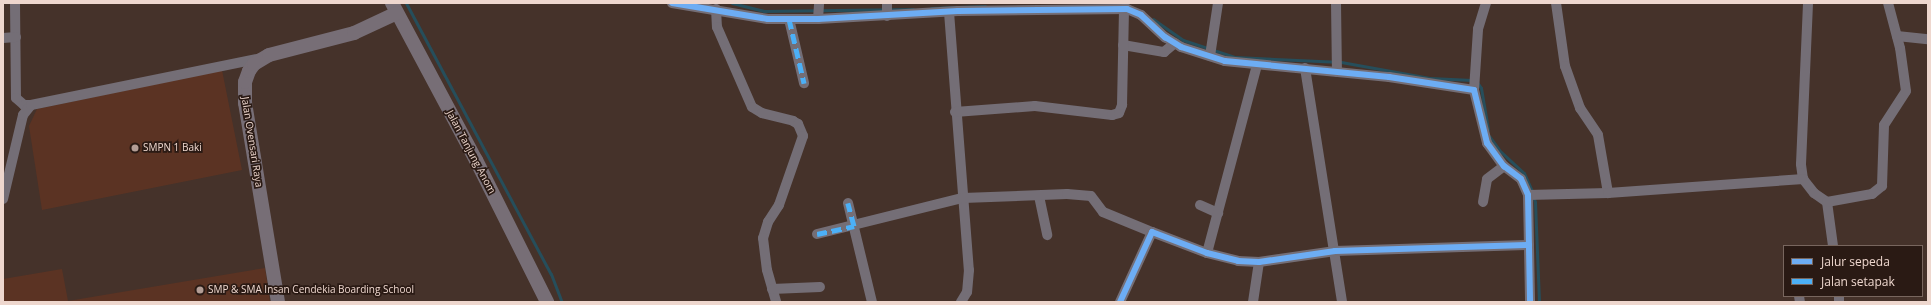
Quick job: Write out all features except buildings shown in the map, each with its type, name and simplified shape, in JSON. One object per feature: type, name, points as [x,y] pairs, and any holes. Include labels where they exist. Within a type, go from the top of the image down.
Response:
[{"type":"main road","name":"Jalan Ovensari Raya","points":[[278,302],[244,93],[249,70],[264,57],[354,33],[394,8]]},
{"type":"main road","name":"Jalan Tanjung Anom","points":[[394,8],[476,160],[547,302]]},
{"type":"street","points":[[16,3],[16,98],[24,105],[31,105],[264,57]]},
{"type":"street","points":[[672,3],[712,7],[768,19],[789,19],[818,10],[1091,6],[1124,9],[1141,16],[1175,43],[1257,65],[1305,68],[1337,65],[1473,82]]},
{"type":"street","points":[[1211,52],[1218,3]]},
{"type":"street","points":[[1336,3],[1337,65]]},
{"type":"street","points":[[1486,3],[1478,29],[1473,82],[1487,143],[1504,166],[1521,179],[1532,195],[1529,245],[1530,302]]},
{"type":"street","points":[[1556,3],[1565,66],[1580,108],[1598,135],[1608,193]]},
{"type":"street","points":[[1808,3],[1801,164],[1803,179],[1814,193],[1827,202],[1872,194],[1882,186],[1884,125],[1906,91],[1897,36],[1888,3]]},
{"type":"street","points":[[712,7],[717,27],[752,107],[762,114],[793,121],[798,124],[803,136],[780,205],[768,222],[763,238],[772,289],[776,302]]},
{"type":"street","points":[[956,8],[955,112],[969,270],[967,292],[961,302]]},
{"type":"street","points":[[955,112],[1035,106],[1116,114],[1122,105],[1124,9]]},
{"type":"street","points":[[789,19],[804,83]]},
{"type":"street","points":[[1897,36],[1928,39]]},
{"type":"street","points":[[3,38],[16,37]]},
{"type":"street","points":[[1123,45],[1164,52],[1175,43]]},
{"type":"street","points":[[1207,253],[1257,65]]},
{"type":"street","points":[[1305,68],[1342,302]]},
{"type":"street","points":[[3,199],[23,115],[31,105]]},
{"type":"street","points":[[1483,202],[1487,179],[1504,166]]},
{"type":"street","points":[[1532,195],[1608,193],[1803,179]]},
{"type":"street","points":[[1039,196],[1047,235]]},
{"type":"street","points":[[817,234],[962,198],[1090,196],[1103,212],[1207,253],[1238,261],[1259,262],[1335,251],[1529,245]]},
{"type":"street","points":[[1827,202],[1834,245]]},
{"type":"street","points":[[848,203],[872,302]]},
{"type":"street","points":[[1200,205],[1218,213]]},
{"type":"street","points":[[1120,302],[1152,232]]},
{"type":"street","points":[[1253,302],[1259,262]]},
{"type":"street","points":[[772,289],[820,287]]},
{"type":"shaded area","name":"SMPN 1 Baki","points":[[222,70],[242,170],[42,210],[29,126],[37,109]]},
{"type":"shaded area","name":"SMP & SMA Insan Cendekia Boarding School","points":[[265,268],[270,302],[3,302],[3,279],[62,269],[68,301]]},
{"type":"waterway","points":[[406,3],[551,274],[562,302]]},
{"type":"waterway","points":[[732,3],[764,11],[913,9]]},
{"type":"waterway","points":[[931,8],[985,6]]},
{"type":"waterway","points":[[1153,19],[1183,40],[1235,57],[1341,62],[1430,78],[1472,80]]},
{"type":"waterway","points":[[1477,82],[1481,88],[1488,129]]},
{"type":"waterway","points":[[1489,136],[1499,150],[1524,173],[1532,191],[1535,202],[1539,302]]},
{"type":"marked path","points":[[789,19],[804,83]]},
{"type":"marked path","points":[[817,234],[854,226],[848,203]]},
{"type":"cycle path","points":[[672,3],[768,19],[818,19],[958,11],[1127,9],[1141,15],[1165,37],[1181,47],[1225,61],[1389,77],[1474,90],[1487,143],[1504,166],[1521,179],[1528,195],[1530,302]]},
{"type":"cycle path","points":[[1120,302],[1152,232],[1207,253],[1238,261],[1259,262],[1335,251],[1529,245]]},
{"type":"place","name":"SMPN 1 Baki","points":[[135,148]]},
{"type":"place","name":"SMP & SMA Insan Cendekia Boarding School","points":[[200,290]]}]
